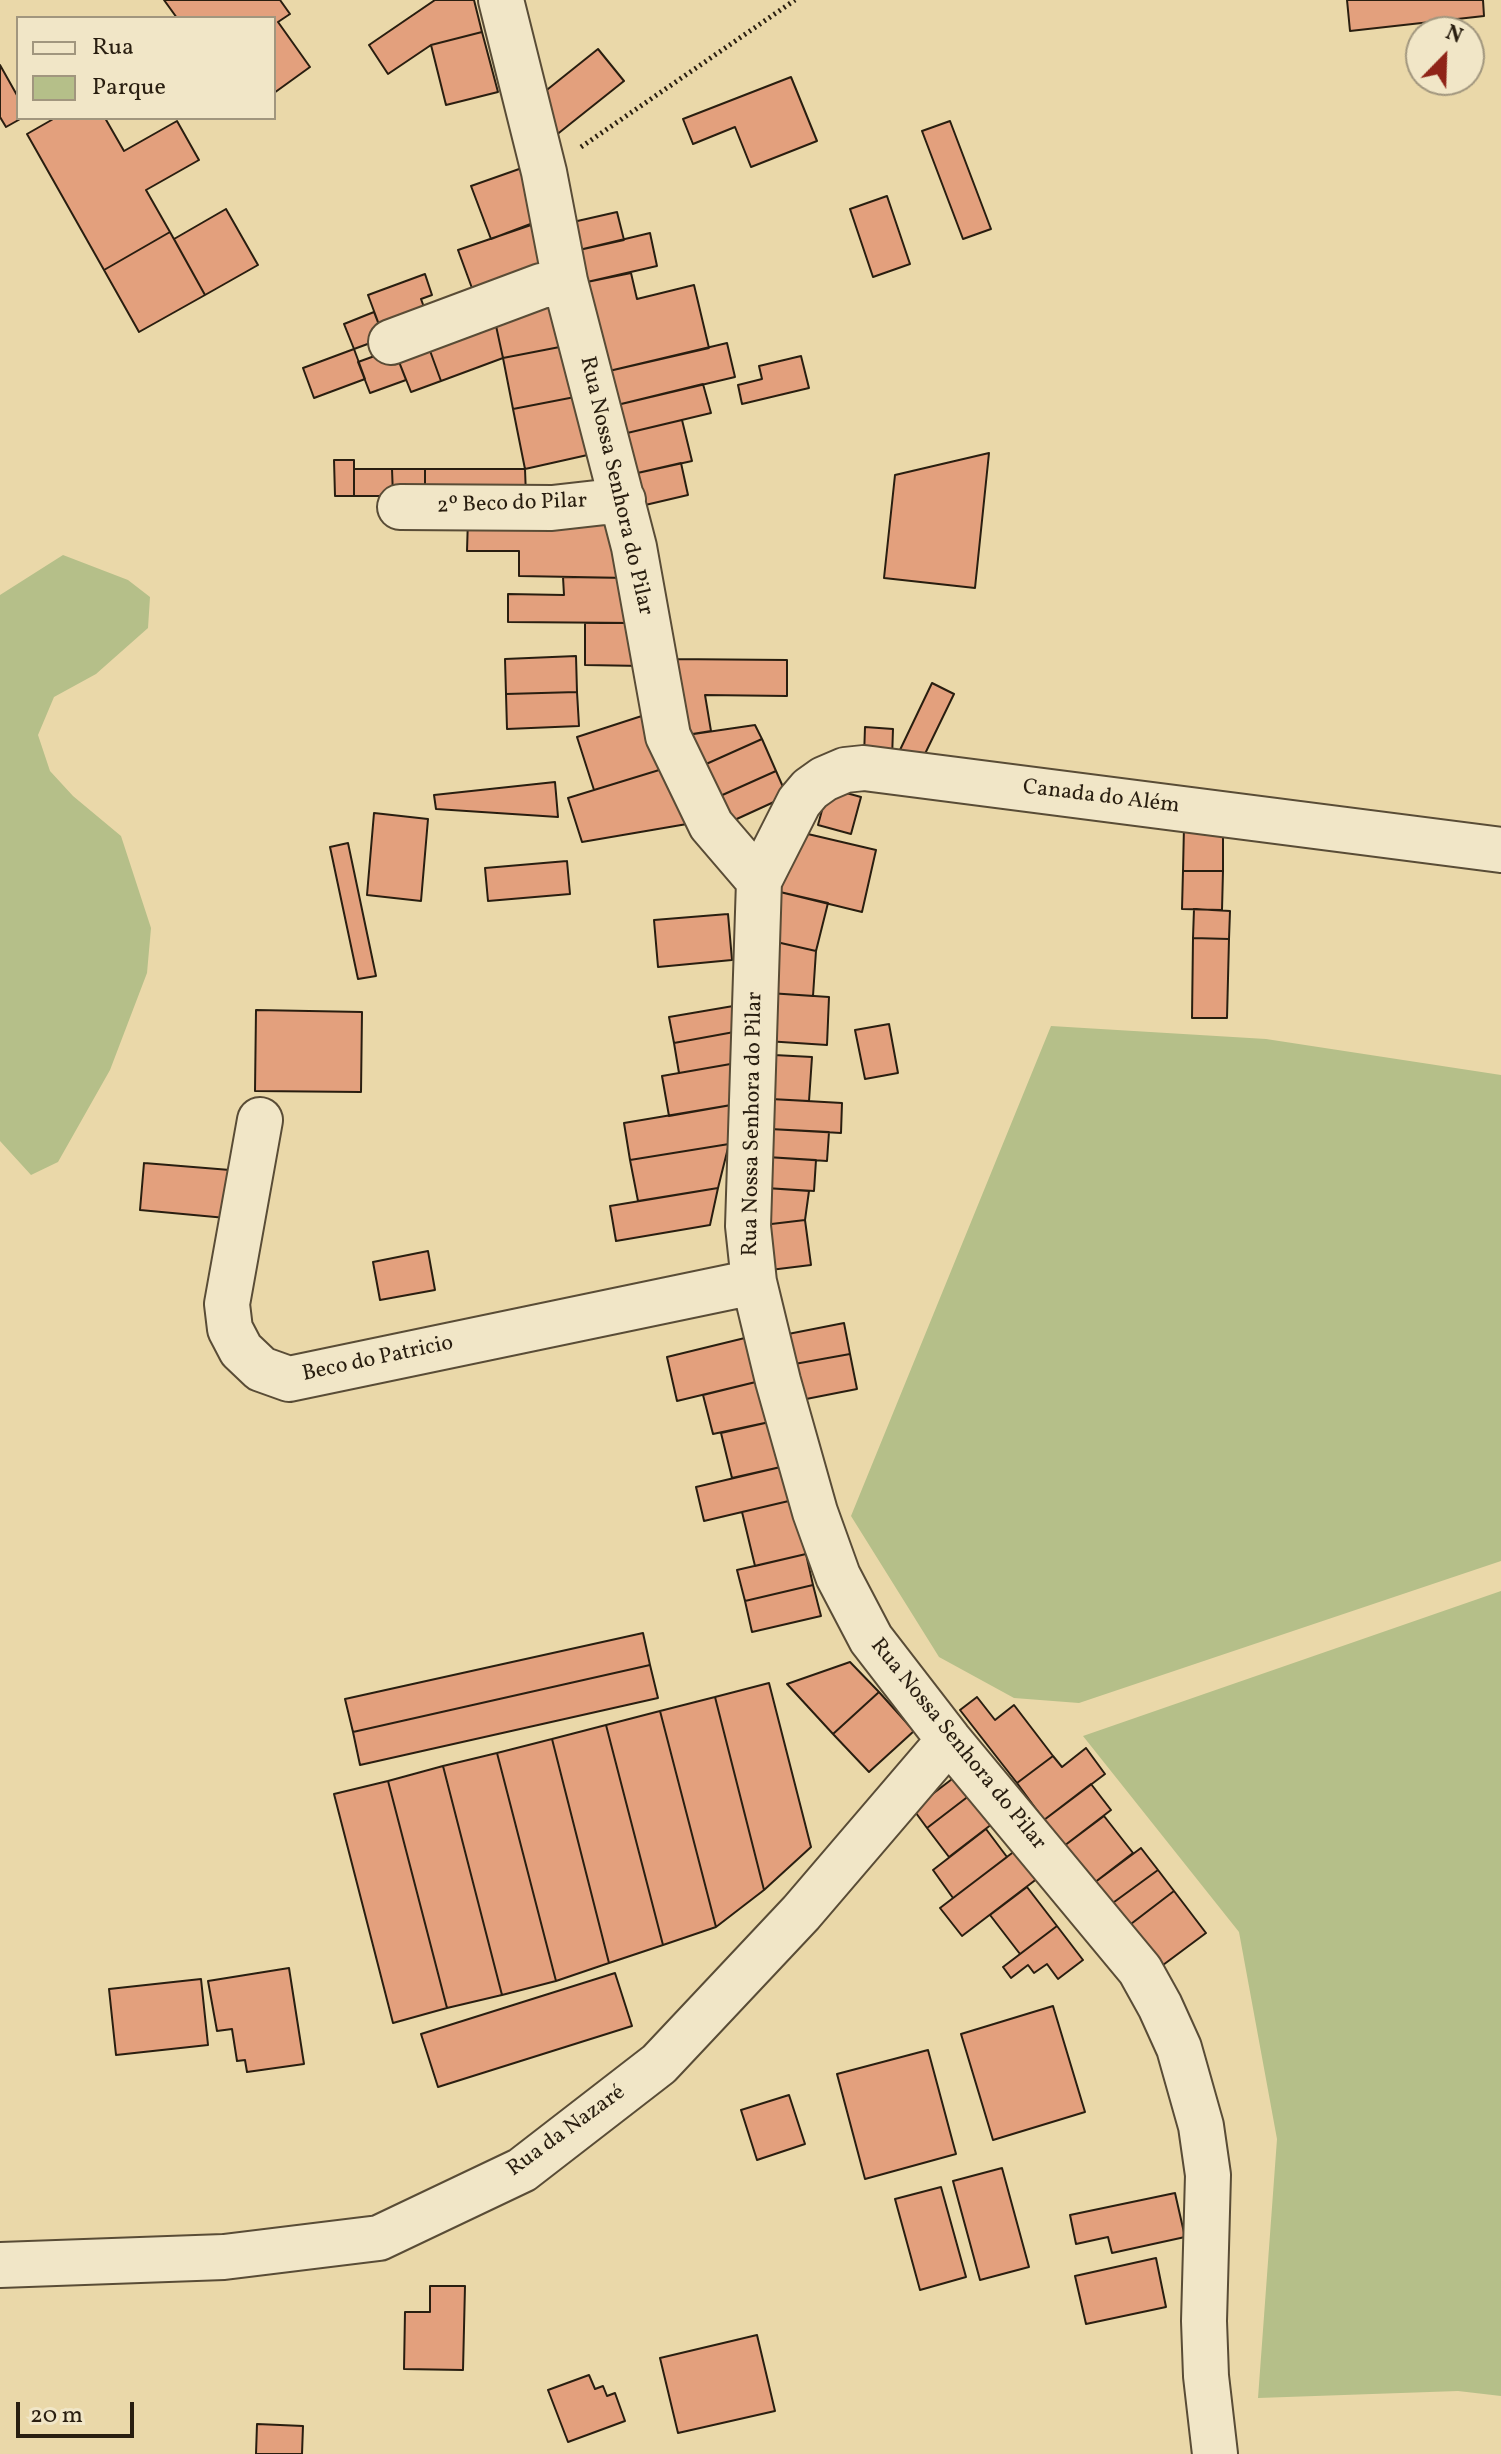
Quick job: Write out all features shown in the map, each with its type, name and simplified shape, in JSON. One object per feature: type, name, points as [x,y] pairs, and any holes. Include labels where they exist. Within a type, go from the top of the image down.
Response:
[{"type":"street","name":"Rua Nossa Senhora do Pilar","points":[[501,0],[544,172],[565,281],[623,500],[668,736],[711,825],[759,881],[748,1226],[754,1282],[802,1468],[838,1576],[871,1639],[949,1740],[1140,1970],[1179,2048],[1201,2126],[1208,2175],[1204,2321],[1206,2376],[1215,2454]]},
{"type":"street","points":[[391,342],[541,286],[565,281]]},
{"type":"street","name":"2º Beco do Pilar","points":[[400,507],[552,508],[623,500]]},
{"type":"street","name":"Canada do Além","points":[[759,881],[799,802],[810,789],[845,770],[864,768],[1501,850]]},
{"type":"street","name":"Beco do Patricio","points":[[260,1120],[227,1304],[230,1329],[241,1350],[261,1369],[289,1379],[754,1282]]},
{"type":"street","name":"Rua da Nazaré","points":[[0,2265],[224,2257],[379,2238],[522,2170],[659,2064],[801,1913],[949,1740]]},
{"type":"path","points":[[544,172],[795,0]]},
{"type":"green space","points":[[63,555],[128,580],[150,597],[148,628],[96,674],[54,697],[38,735],[50,771],[73,796],[121,836],[151,928],[147,973],[110,1070],[58,1162],[31,1175],[0,1141],[0,595]]},
{"type":"green space","points":[[1051,1026],[1266,1039],[1501,1075],[1501,1561],[1079,1703],[1014,1698],[939,1657],[851,1516]]},
{"type":"green space","points":[[1501,1591],[1501,2396],[1458,2391],[1258,2398],[1277,2139],[1239,1932],[1083,1736]]},
{"type":"building","points":[[164,0],[280,0],[290,14],[278,22],[310,67],[276,92],[276,16],[176,16]]},
{"type":"building","points":[[435,0],[474,0],[482,32],[431,45],[388,74],[369,45]]},
{"type":"building","points":[[1347,0],[1483,0],[1484,16],[1405,16],[1405,25],[1350,31]]},
{"type":"building","points":[[482,32],[498,92],[446,105],[431,45]]},
{"type":"building","points":[[598,49],[624,81],[555,136],[543,93]]},
{"type":"building","points":[[0,65],[16,93],[16,120],[18,120],[6,127],[0,117]]},
{"type":"building","points":[[791,77],[817,141],[751,167],[735,127],[693,144],[683,119]]},
{"type":"building","points":[[52,120],[106,120],[124,151],[177,121],[199,160],[146,190],[170,232],[104,270],[27,134]]},
{"type":"building","points":[[950,121],[991,229],[963,239],[922,131]]},
{"type":"building","points":[[522,168],[541,220],[491,239],[471,186]]},
{"type":"building","points":[[887,196],[910,264],[873,277],[850,209]]},
{"type":"building","points":[[226,209],[258,265],[205,295],[174,239]]},
{"type":"building","points":[[617,212],[624,240],[579,250],[573,222]]},
{"type":"building","points":[[531,225],[549,272],[476,299],[458,250]]},
{"type":"building","points":[[170,232],[205,295],[139,332],[104,270]]},
{"type":"building","points":[[650,233],[657,266],[587,282],[579,250]]},
{"type":"building","points":[[631,273],[637,299],[694,285],[709,348],[609,371],[587,282]]},
{"type":"building","points":[[425,274],[432,295],[421,299],[429,321],[384,338],[368,295]]},
{"type":"building","points":[[558,289],[570,345],[503,358],[493,312]]},
{"type":"building","points":[[374,312],[384,338],[354,349],[344,324]]},
{"type":"building","points":[[493,312],[503,358],[441,381],[425,337]]},
{"type":"building","points":[[425,337],[441,381],[411,392],[394,349]]},
{"type":"building","points":[[727,343],[735,377],[617,405],[609,371]]},
{"type":"building","points":[[570,345],[580,396],[513,409],[503,358]]},
{"type":"building","points":[[354,349],[365,379],[314,398],[303,368]]},
{"type":"building","points":[[394,349],[406,380],[370,393],[358,362]]},
{"type":"building","points":[[801,356],[809,388],[742,404],[738,385],[762,379],[759,366]]},
{"type":"building","points":[[703,384],[711,413],[623,434],[617,405]]},
{"type":"building","points":[[580,396],[592,454],[525,469],[513,409]]},
{"type":"building","points":[[682,420],[692,461],[633,474],[623,434]]},
{"type":"building","points":[[989,453],[975,588],[884,578],[895,475]]},
{"type":"building","points":[[334,460],[354,460],[354,496],[335,496]]},
{"type":"building","points":[[681,463],[688,495],[641,506],[633,474]]},
{"type":"building","points":[[354,469],[392,469],[393,496],[354,496]]},
{"type":"building","points":[[392,469],[425,469],[425,495],[393,496]]},
{"type":"building","points":[[425,469],[525,469],[526,496],[425,495]]},
{"type":"building","points":[[468,518],[619,519],[629,578],[519,576],[519,551],[467,551]]},
{"type":"building","points":[[563,577],[629,578],[636,623],[508,622],[508,594],[564,595]]},
{"type":"building","points":[[585,623],[636,623],[643,666],[585,665]]},
{"type":"building","points":[[576,656],[577,692],[506,694],[505,659]]},
{"type":"building","points":[[668,659],[787,660],[787,696],[705,695],[711,731],[680,736]]},
{"type":"building","points":[[932,683],[954,694],[921,762],[899,752]]},
{"type":"building","points":[[577,692],[579,726],[507,729],[506,694]]},
{"type":"building","points":[[651,713],[669,767],[594,790],[577,737]]},
{"type":"building","points":[[755,725],[762,739],[695,769],[680,736]]},
{"type":"building","points":[[865,727],[893,729],[892,759],[864,757]]},
{"type":"building","points":[[762,739],[776,771],[709,801],[695,769]]},
{"type":"building","points":[[669,767],[687,824],[582,842],[568,798]]},
{"type":"building","points":[[776,771],[787,796],[728,823],[709,801]]},
{"type":"building","points":[[555,782],[558,817],[436,809],[434,795]]},
{"type":"building","points":[[828,788],[861,797],[851,834],[818,825]]},
{"type":"building","points":[[374,813],[428,819],[421,901],[367,895]]},
{"type":"building","points":[[1184,826],[1223,827],[1223,871],[1183,871]]},
{"type":"building","points":[[795,831],[876,850],[862,912],[780,892]]},
{"type":"building","points":[[348,843],[376,976],[358,979],[330,847]]},
{"type":"building","points":[[567,861],[570,894],[488,901],[485,868]]},
{"type":"building","points":[[1183,871],[1223,871],[1222,910],[1182,909]]},
{"type":"building","points":[[780,892],[828,903],[816,951],[772,941]]},
{"type":"building","points":[[1194,909],[1230,911],[1229,939],[1193,938]]},
{"type":"building","points":[[728,914],[732,960],[658,967],[654,920]]},
{"type":"building","points":[[1193,938],[1229,939],[1227,1018],[1192,1018]]},
{"type":"building","points":[[772,941],[816,951],[813,996],[769,993]]},
{"type":"building","points":[[769,993],[829,997],[827,1045],[766,1041]]},
{"type":"building","points":[[745,1004],[745,1030],[674,1043],[669,1017]]},
{"type":"building","points":[[256,1010],[362,1012],[361,1092],[255,1091]]},
{"type":"building","points":[[889,1024],[898,1073],[865,1079],[855,1030]]},
{"type":"building","points":[[745,1030],[742,1062],[679,1073],[674,1043]]},
{"type":"building","points":[[774,1055],[812,1057],[809,1101],[771,1099]]},
{"type":"building","points":[[742,1062],[737,1104],[669,1116],[662,1076]]},
{"type":"building","points":[[771,1099],[842,1103],[841,1133],[770,1129]]},
{"type":"building","points":[[737,1104],[729,1144],[630,1160],[624,1123]]},
{"type":"building","points":[[770,1129],[829,1132],[827,1161],[767,1157]]},
{"type":"building","points":[[729,1144],[718,1188],[638,1201],[630,1160]]},
{"type":"building","points":[[767,1157],[816,1160],[814,1191],[766,1188]]},
{"type":"building","points":[[144,1163],[230,1170],[226,1218],[140,1210]]},
{"type":"building","points":[[718,1188],[710,1225],[616,1241],[610,1206]]},
{"type":"building","points":[[766,1188],[809,1191],[805,1220],[763,1225]]},
{"type":"building","points":[[805,1220],[811,1265],[770,1270],[763,1225]]},
{"type":"building","points":[[428,1251],[435,1290],[380,1300],[373,1262]]},
{"type":"building","points":[[844,1323],[850,1354],[789,1365],[783,1335]]},
{"type":"building","points":[[753,1336],[764,1380],[677,1401],[667,1357]]},
{"type":"building","points":[[850,1354],[857,1389],[796,1401],[789,1365]]},
{"type":"building","points":[[764,1380],[774,1421],[713,1434],[703,1395]]},
{"type":"building","points":[[774,1421],[785,1466],[732,1478],[721,1433]]},
{"type":"building","points":[[785,1466],[793,1500],[704,1521],[696,1487]]},
{"type":"building","points":[[793,1500],[806,1554],[755,1566],[742,1512]]},
{"type":"building","points":[[806,1554],[813,1585],[745,1601],[737,1570]]},
{"type":"building","points":[[813,1585],[821,1616],[752,1632],[745,1601]]},
{"type":"building","points":[[643,1633],[650,1665],[353,1732],[345,1699]]},
{"type":"building","points":[[850,1662],[879,1692],[833,1734],[787,1684]]},
{"type":"building","points":[[650,1665],[658,1698],[360,1765],[353,1732]]},
{"type":"building","points":[[769,1683],[811,1847],[764,1890],[715,1697]]},
{"type":"building","points":[[879,1692],[914,1731],[869,1772],[833,1734]]},
{"type":"building","points":[[715,1697],[764,1890],[716,1927],[660,1711]]},
{"type":"building","points":[[977,1697],[995,1720],[1014,1705],[1053,1756],[1017,1783],[960,1710]]},
{"type":"building","points":[[660,1711],[716,1927],[663,1945],[606,1725]]},
{"type":"building","points":[[606,1725],[663,1945],[609,1963],[552,1739]]},
{"type":"building","points":[[552,1739],[609,1963],[556,1981],[497,1753]]},
{"type":"building","points":[[1086,1748],[1105,1774],[1044,1820],[1017,1783],[1053,1756],[1062,1767]]},
{"type":"building","points":[[497,1753],[556,1981],[502,1995],[443,1766]]},
{"type":"building","points":[[443,1766],[502,1995],[447,2008],[388,1781]]},
{"type":"building","points":[[956,1776],[970,1795],[927,1828],[913,1809]]},
{"type":"building","points":[[388,1781],[447,2008],[393,2023],[334,1794]]},
{"type":"building","points":[[1091,1784],[1111,1810],[1064,1846],[1044,1820]]},
{"type":"building","points":[[970,1795],[992,1824],[949,1857],[927,1828]]},
{"type":"building","points":[[1104,1816],[1133,1853],[1094,1883],[1064,1846]]},
{"type":"building","points":[[986,1829],[1007,1857],[953,1898],[933,1870]]},
{"type":"building","points":[[1141,1848],[1158,1870],[1110,1905],[1094,1883]]},
{"type":"building","points":[[1016,1850],[1038,1878],[962,1936],[940,1908]]},
{"type":"building","points":[[1158,1870],[1174,1891],[1127,1927],[1110,1905]]},
{"type":"building","points":[[1027,1887],[1057,1926],[1020,1954],[990,1915]]},
{"type":"building","points":[[1174,1891],[1206,1933],[1159,1968],[1127,1927]]},
{"type":"building","points":[[1057,1926],[1083,1960],[1058,1979],[1047,1964],[1034,1973],[1028,1965],[1011,1978],[1003,1967]]},
{"type":"building","points":[[289,1968],[304,2064],[247,2072],[245,2060],[237,2061],[232,2029],[217,2031],[208,1981]]},
{"type":"building","points":[[615,1973],[632,2026],[438,2087],[421,2034]]},
{"type":"building","points":[[201,1979],[208,2045],[116,2055],[109,1989]]},
{"type":"building","points":[[1053,2006],[1085,2112],[993,2140],[961,2034]]},
{"type":"building","points":[[928,2050],[956,2154],[865,2179],[837,2074]]},
{"type":"building","points":[[789,2095],[805,2144],[757,2160],[741,2110]]},
{"type":"building","points":[[1002,2168],[1029,2267],[980,2280],[953,2181]]},
{"type":"building","points":[[941,2187],[966,2277],[920,2290],[895,2199]]},
{"type":"building","points":[[1175,2193],[1185,2237],[1112,2253],[1108,2237],[1076,2244],[1070,2215]]},
{"type":"building","points":[[1156,2258],[1166,2307],[1086,2324],[1075,2276]]},
{"type":"building","points":[[430,2286],[465,2286],[463,2370],[404,2369],[405,2312],[430,2312]]},
{"type":"building","points":[[757,2335],[775,2411],[678,2433],[660,2358]]},
{"type":"building","points":[[589,2375],[595,2389],[603,2386],[607,2396],[615,2393],[625,2421],[568,2442],[548,2390]]},
{"type":"building","points":[[257,2424],[303,2426],[302,2454],[256,2454]]}]
